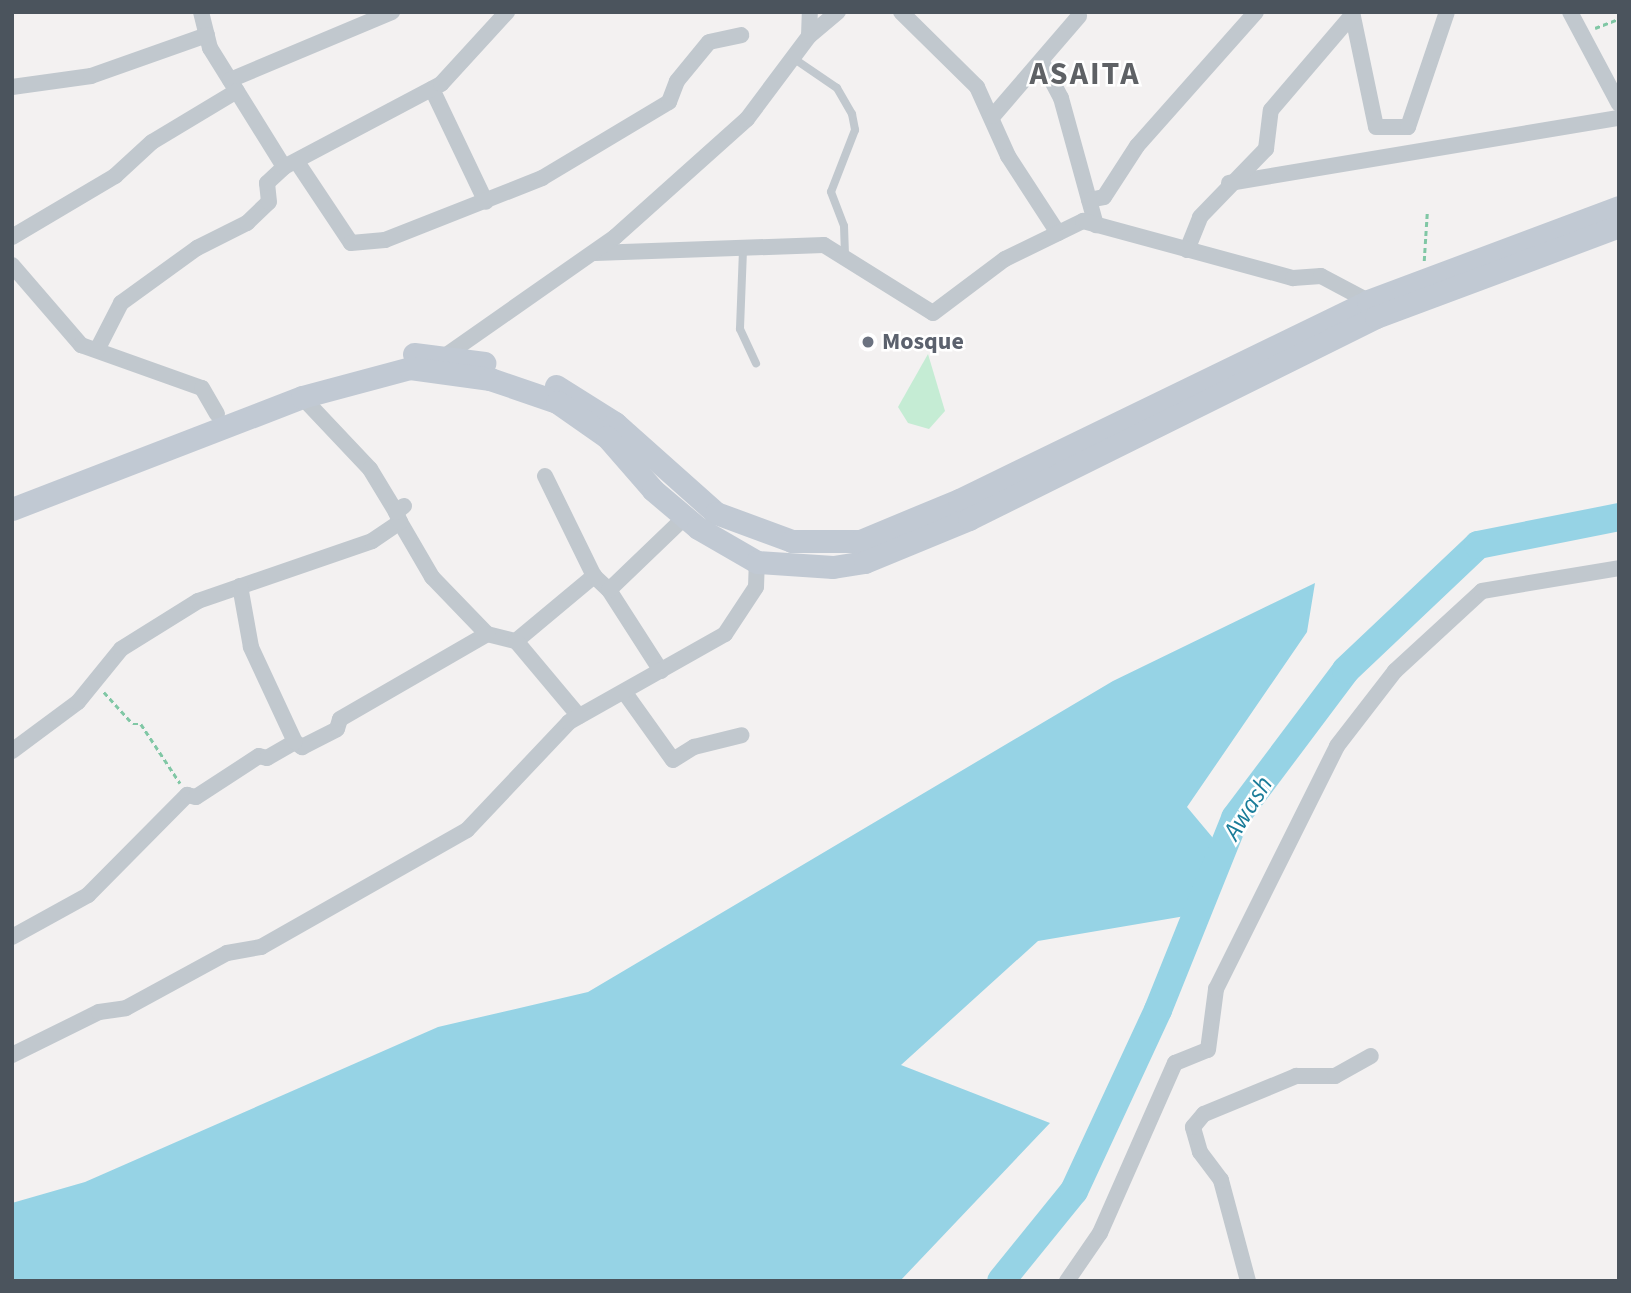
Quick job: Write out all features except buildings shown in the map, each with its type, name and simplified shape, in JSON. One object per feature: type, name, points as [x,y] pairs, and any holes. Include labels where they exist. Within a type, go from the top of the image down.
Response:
[{"type":"main road","points":[[12,493],[217,414],[302,397],[368,367],[410,368],[446,372],[557,402],[607,437],[685,517],[757,562],[833,567],[865,562],[964,509],[1372,309],[1429,278],[1619,207]]},
{"type":"main road","points":[[1372,309],[1619,226]]},
{"type":"main road","points":[[12,509],[247,410],[368,367],[445,356],[536,377],[569,392],[615,423],[706,505],[755,532],[821,544],[860,541],[964,509]]},
{"type":"street","points":[[201,12],[207,35],[233,85],[351,243],[385,240],[542,178],[669,102],[677,81],[709,42],[741,35]]},
{"type":"street","points":[[12,237],[115,176],[152,142],[233,85],[392,12]]},
{"type":"street","points":[[97,350],[121,303],[197,248],[247,223],[269,202],[267,183],[291,165],[432,89],[469,59],[507,12]]},
{"type":"street","points":[[809,36],[810,12]]},
{"type":"street","points":[[445,356],[595,253],[747,118],[809,36],[838,12]]},
{"type":"street","points":[[901,12],[977,87],[993,116],[1008,156],[1058,233]]},
{"type":"street","points":[[1089,200],[1104,197],[1137,146],[1256,12]]},
{"type":"street","points":[[1352,14],[1376,127],[1408,127],[1447,12]]},
{"type":"street","points":[[1570,12],[1585,31],[1619,104]]},
{"type":"street","points":[[1187,250],[1200,217],[1229,183],[1266,149],[1271,110],[1352,14]]},
{"type":"street","points":[[993,116],[1079,16]]},
{"type":"street","points":[[12,87],[91,76],[207,35]]},
{"type":"street","points":[[1042,62],[1061,98],[1096,225]]},
{"type":"street","points":[[432,89],[486,202]]},
{"type":"street","points":[[1229,183],[1619,118]]},
{"type":"street","points":[[595,253],[824,246],[933,313],[1005,259],[1083,221],[1293,278],[1321,276],[1372,309]]},
{"type":"street","points":[[12,265],[53,318],[81,345],[202,388],[217,414]]},
{"type":"street","points":[[302,397],[370,469],[400,513],[432,577],[486,634],[516,641],[579,716]]},
{"type":"street","points":[[545,476],[594,576],[609,590],[661,671]]},
{"type":"street","points":[[12,751],[94,682],[121,649],[198,601],[332,558],[400,513]]},
{"type":"street","points":[[609,590],[685,517]]},
{"type":"street","points":[[12,1055],[99,1012],[126,1008],[228,953],[261,947],[446,843],[494,806],[552,737],[579,716],[625,693],[725,634],[756,587],[757,562]]},
{"type":"street","points":[[1068,1281],[1100,1233],[1175,1063],[1208,1050],[1216,989],[1337,746],[1395,671],[1482,591],[1619,568]]},
{"type":"street","points":[[516,641],[594,576]]},
{"type":"street","points":[[240,586],[251,647],[295,742],[302,747],[337,729],[340,719],[486,634]]},
{"type":"street","points":[[625,693],[673,760],[694,747],[742,735]]},
{"type":"street","points":[[12,937],[94,890],[187,795],[196,797],[259,756],[267,758],[295,742]]},
{"type":"street","points":[[1248,1281],[1221,1180],[1200,1152],[1193,1127],[1204,1114],[1296,1076],[1335,1076],[1371,1056]]},
{"type":"lane","points":[[793,58],[836,88],[852,114],[855,130],[831,192],[845,226],[845,257]]},
{"type":"lane","points":[[743,250],[740,329],[756,364]]},
{"type":"path","points":[[1585,31],[1619,19]]},
{"type":"path","points":[[1427,213],[1421,252],[1429,278]]},
{"type":"path","points":[[94,682],[134,724],[141,724],[187,795]]},
{"type":"green space","points":[[928,354],[945,411],[929,429],[908,423],[898,407]]},
{"type":"water","points":[[1315,583],[1307,632],[1187,807],[1223,850],[1197,914],[1038,941],[901,1065],[1050,1123],[900,1281],[12,1281],[12,1203],[85,1182],[438,1027],[588,992],[1113,681]]},
{"type":"waterway","name":"Awash","points":[[1001,1281],[1074,1191],[1158,1010],[1235,818],[1346,670],[1478,545],[1619,517]]},
{"type":"place","name":"Mosque","points":[[868,342]]},
{"type":"district","name":"ASAITA","points":[[1085,74]]}]
